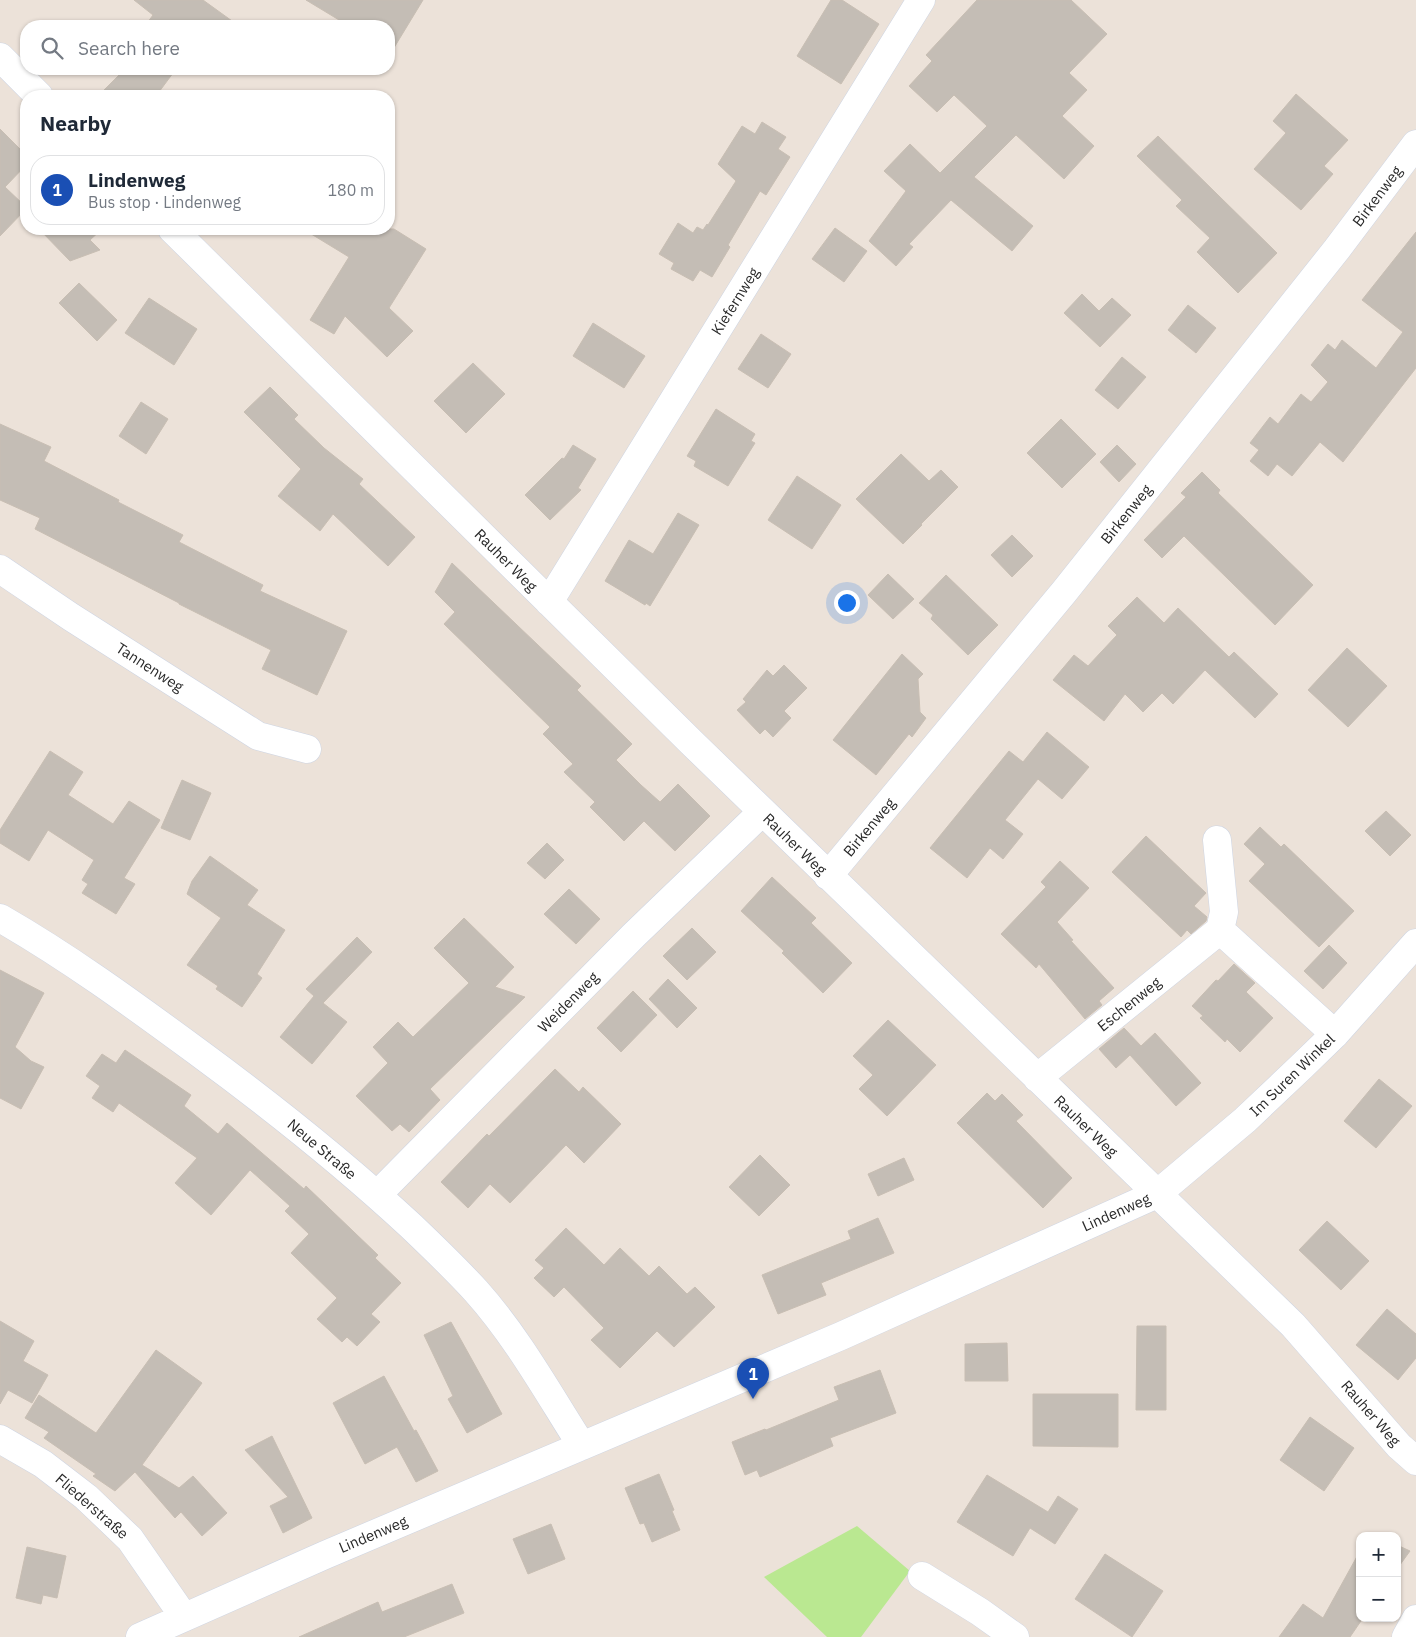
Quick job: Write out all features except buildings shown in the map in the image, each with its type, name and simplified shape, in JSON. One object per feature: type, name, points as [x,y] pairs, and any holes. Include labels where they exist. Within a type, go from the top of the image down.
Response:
[{"type":"street","name":"Kiefernweg","points":[[549,602],[921,0]]},
{"type":"street","points":[[0,57],[33,90]]},
{"type":"street","name":"Birkenweg","points":[[828,876],[1064,592],[1337,249],[1416,144]]},
{"type":"street","name":"Rauher Weg","points":[[178,235],[762,812],[1293,1325],[1399,1446],[1416,1461]]},
{"type":"street","name":"Tannenweg","points":[[0,568],[71,617],[258,736],[307,749]]},
{"type":"street","name":"Weidenweg","points":[[377,1194],[634,935],[762,812]]},
{"type":"street","points":[[1217,840],[1224,912],[1220,930],[1335,1034]]},
{"type":"street","name":"Neue Straße","points":[[0,918],[72,962],[257,1095],[377,1194],[441,1255],[482,1298],[514,1338],[582,1446]]},
{"type":"street","name":"Eschenweg","points":[[1037,1078],[1220,930]]},
{"type":"street","name":"Im Suren Winkel","points":[[1157,1194],[1245,1120],[1335,1034],[1416,943]]},
{"type":"street","name":"Lindenweg","points":[[140,1637],[325,1554],[841,1336],[1157,1194]]},
{"type":"street","name":"Fliederstraße","points":[[0,1439],[43,1464],[86,1497],[130,1539],[184,1617]]},
{"type":"street","points":[[922,1576],[1015,1637]]},
{"type":"street","points":[[1406,1637],[1416,1619]]},
{"type":"green space","points":[[857,1526],[910,1571],[861,1637],[827,1637],[764,1577]]},
{"type":"place","name":"Lindenweg","points":[[753,1399]]}]
